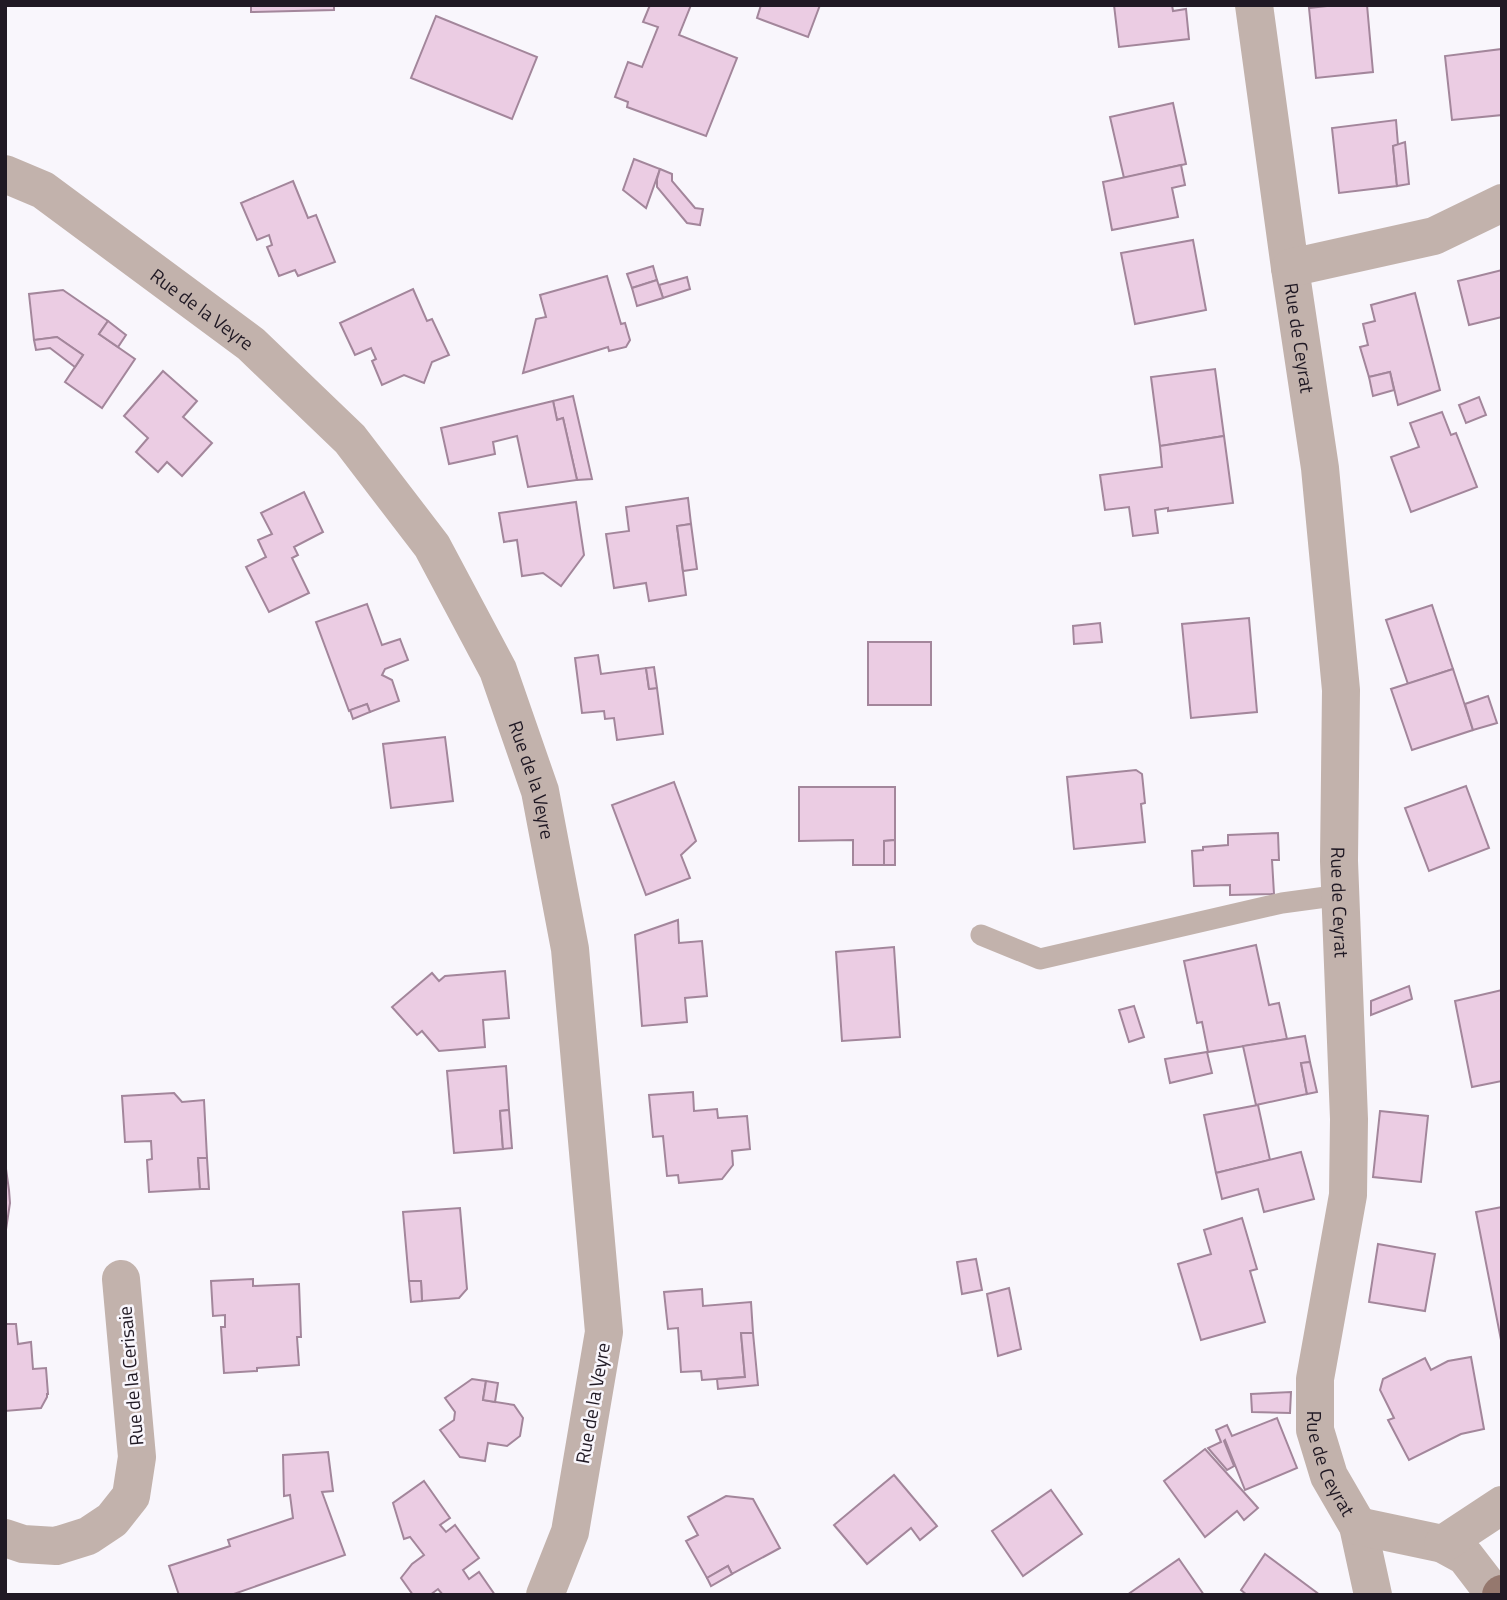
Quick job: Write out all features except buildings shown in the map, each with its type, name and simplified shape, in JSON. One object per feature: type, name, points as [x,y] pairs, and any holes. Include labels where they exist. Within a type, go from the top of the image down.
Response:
[{"type":"street","name":"Rue de Ceyrat","points":[[1254,5],[1320,468],[1340,690],[1340,895],[1349,1119],[1348,1195],[1315,1379],[1315,1430],[1329,1476],[1358,1526],[1373,1595]]},
{"type":"street","name":"Rue de la Veyre","points":[[5,174],[43,190],[251,344],[350,439],[432,546],[498,670],[540,791],[570,949],[604,1332],[570,1532],[545,1595]]},
{"type":"street","name":"Rue de Ceyrat","points":[[1290,268],[1434,236],[1502,203]]},
{"type":"street","name":"Rue de la Cerisaie","points":[[5,1538],[23,1544],[56,1546],[88,1536],[112,1520],[131,1496],[137,1457],[121,1279]]},
{"type":"street","points":[[1443,1544],[1502,1505]]},
{"type":"street","points":[[1358,1526],[1443,1544],[1465,1556],[1499,1594]]},
{"type":"lane","points":[[981,935],[1040,959],[1282,903],[1340,895]]}]
